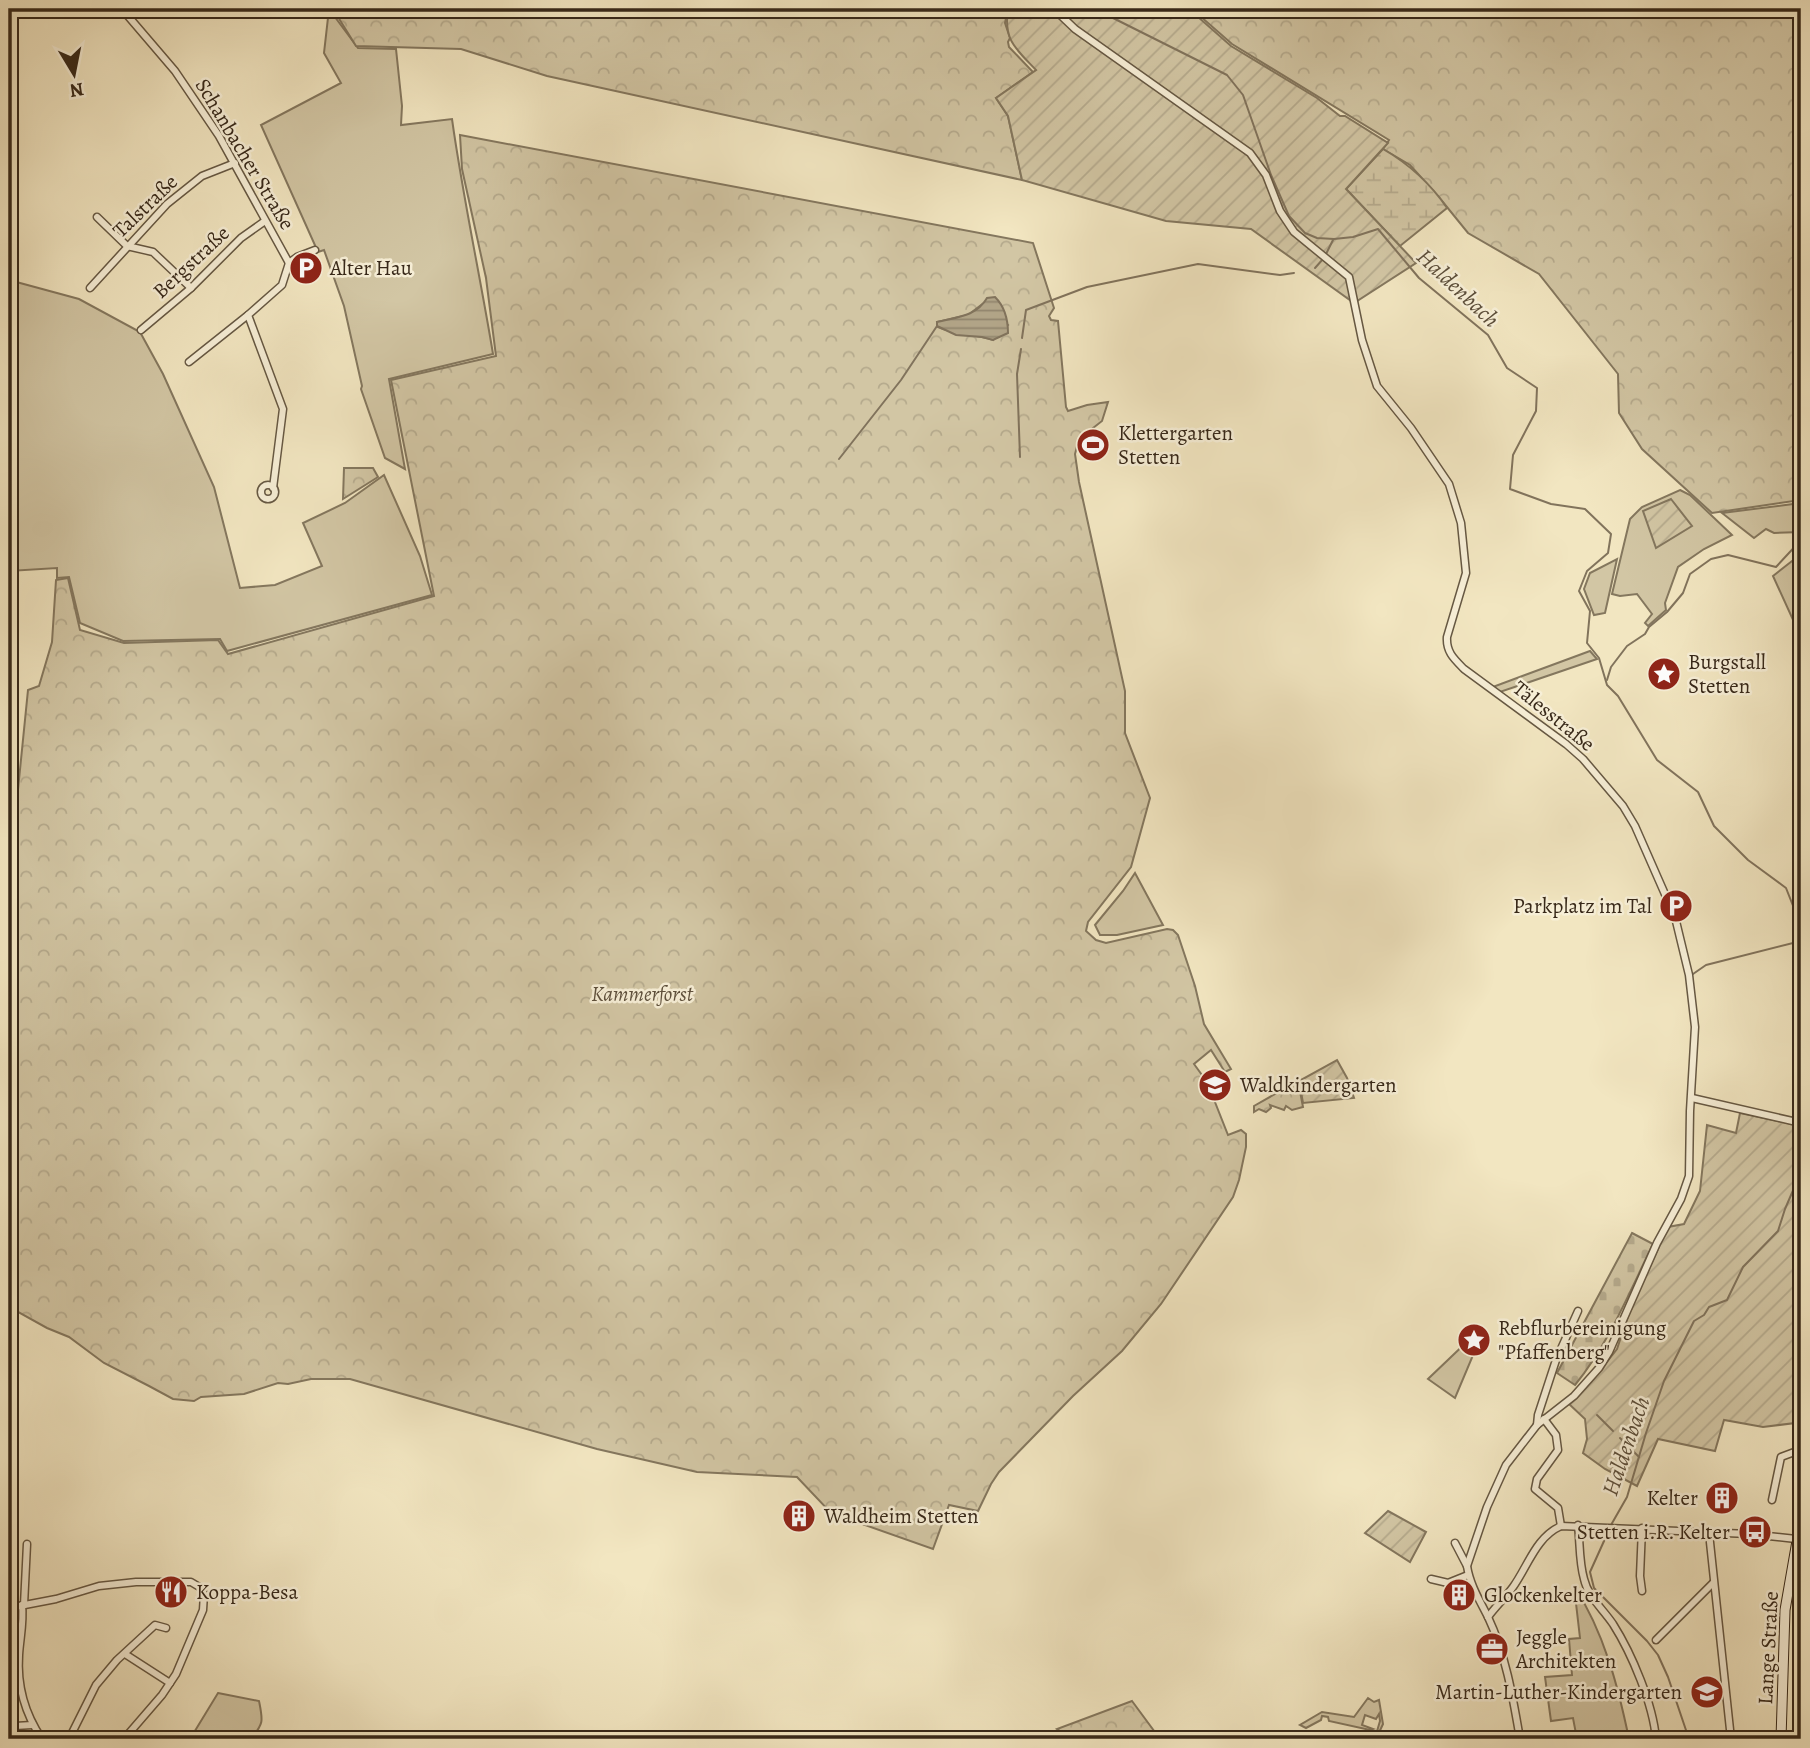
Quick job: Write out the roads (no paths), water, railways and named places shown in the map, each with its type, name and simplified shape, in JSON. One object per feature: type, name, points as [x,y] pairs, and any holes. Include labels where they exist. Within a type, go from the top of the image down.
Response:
[{"type":"main road","name":"Lange Straße","points":[[1781,1739],[1785,1610],[1801,1518]]},
{"type":"street","name":"Schanbacher Straße","points":[[122,9],[175,71],[234,163],[289,263],[315,250]]},
{"type":"street","name":"Tälesstraße","points":[[1054,9],[1075,29],[1246,149],[1258,161],[1275,201],[1294,232],[1349,277],[1362,340],[1377,386],[1432,457],[1449,484],[1458,509],[1465,548],[1466,573],[1446,647],[1452,658],[1464,669],[1566,744],[1608,787],[1635,826],[1671,907],[1681,937],[1693,1002],[1695,1046],[1689,1176],[1681,1199],[1657,1243],[1609,1352],[1586,1384],[1537,1425]]},
{"type":"street","name":"Talstraße","points":[[90,288],[167,204],[202,176],[234,163]]},
{"type":"street","points":[[97,217],[127,246],[153,252],[191,288]]},
{"type":"street","name":"Bergstraße","points":[[141,330],[191,288],[241,238],[265,221]]},
{"type":"street","points":[[189,362],[282,285],[289,263]]},
{"type":"street","points":[[248,315],[282,409],[274,488]]},
{"type":"street","points":[[1692,1098],[1801,1123]]},
{"type":"street","points":[[1467,1566],[1487,1507],[1506,1465],[1537,1425],[1556,1360],[1578,1311]]},
{"type":"street","points":[[1544,1419],[1556,1435],[1558,1450],[1537,1479],[1535,1489],[1559,1508],[1561,1526]]},
{"type":"street","points":[[1798,1432],[1797,1451],[1801,1461]]},
{"type":"street","points":[[1772,1500],[1782,1457],[1797,1451]]},
{"type":"street","points":[[1578,1525],[1583,1578],[1590,1593],[1613,1625],[1642,1685],[1652,1710],[1656,1739]]},
{"type":"street","points":[[1488,1617],[1516,1584],[1541,1541],[1553,1529],[1561,1526],[1606,1526],[1796,1539]]},
{"type":"street","points":[[1642,1528],[1642,1591]]},
{"type":"street","points":[[1709,1533],[1731,1739]]},
{"type":"street","points":[[27,1544],[19,1677],[33,1725],[41,1739]]},
{"type":"street","points":[[1455,1544],[1488,1617],[1510,1682],[1520,1739]]},
{"type":"street","points":[[1431,1579],[1448,1583],[1468,1575]]},
{"type":"street","points":[[9,1608],[56,1599],[99,1586],[136,1582],[191,1583],[201,1588],[204,1594],[203,1610],[188,1648],[170,1683],[124,1739]]},
{"type":"street","points":[[1656,1640],[1713,1583]]},
{"type":"street","points":[[69,1739],[96,1685],[117,1660],[155,1625],[166,1628]]},
{"type":"street","points":[[125,1654],[170,1683]]},
{"type":"street","points":[[9,1723],[15,1726],[33,1725]]},
{"type":"waterway","name":"Haldenbach","points":[[1095,9],[1227,75],[1243,95],[1271,175],[1289,216],[1305,233],[1317,238],[1334,239],[1353,237],[1378,229],[1419,278],[1488,335],[1507,368],[1537,388],[1536,411],[1513,455],[1510,489],[1551,504],[1585,509],[1611,534],[1608,553],[1587,571],[1579,591],[1590,611],[1587,643],[1599,658],[1607,685],[1618,696],[1657,760],[1698,792],[1714,826],[1748,860],[1786,888],[1801,926]]},
{"type":"waterway","points":[[1326,254],[1333,240]]},
{"type":"waterway","points":[[1315,268],[1323,259]]},
{"type":"waterway","points":[[1022,338],[1026,310],[1087,287],[1198,264],[1280,275],[1294,273]]},
{"type":"waterway","points":[[839,459],[901,380],[937,326]]},
{"type":"waterway","points":[[1020,457],[1017,374],[1021,349]]},
{"type":"waterway","points":[[1607,680],[1611,667],[1627,646],[1645,634],[1683,593],[1690,574],[1711,559],[1728,555],[1776,567],[1801,540]]},
{"type":"waterway","points":[[1693,974],[1706,965],[1801,941]]},
{"type":"waterway","name":"Haldenbach","points":[[1611,1525],[1627,1497],[1664,1381],[1694,1321],[1704,1315],[1709,1307],[1727,1300],[1743,1267],[1778,1231],[1801,1172]]},
{"type":"waterway","points":[[1597,1415],[1613,1431]]},
{"type":"waterway","points":[[1620,1438],[1639,1457]]},
{"type":"waterway","name":"Haldenbach","points":[[1609,1530],[1590,1572],[1594,1588],[1658,1655],[1689,1739]]},
{"type":"place","name":"Alter Hau","points":[[306,268]]},
{"type":"place","name":"Klettergarten Stetten","points":[[1093,445]]},
{"type":"place","name":"Burgstall Stetten","points":[[1664,674]]},
{"type":"place","name":"Parkplatz im Tal","points":[[1676,906]]},
{"type":"place","name":"Waldkindergarten","points":[[1215,1085]]},
{"type":"place","name":"Rebflurbereinigung \"Pfaffenberg\"","points":[[1474,1340]]},
{"type":"place","name":"Kelter","points":[[1722,1498]]},
{"type":"place","name":"Waldheim Stetten","points":[[799,1516]]},
{"type":"place","name":"Stetten i.R. Kelter","points":[[1755,1532]]},
{"type":"place","name":"Koppa-Besa","points":[[171,1592]]},
{"type":"place","name":"Glockenkelter","points":[[1459,1595]]},
{"type":"place","name":"Jeggle Architekten","points":[[1492,1649]]},
{"type":"place","name":"Martin-Luther-Kindergarten","points":[[1707,1692]]},
{"type":"park label","name":"Kammerforst","points":[[642,994]]}]
